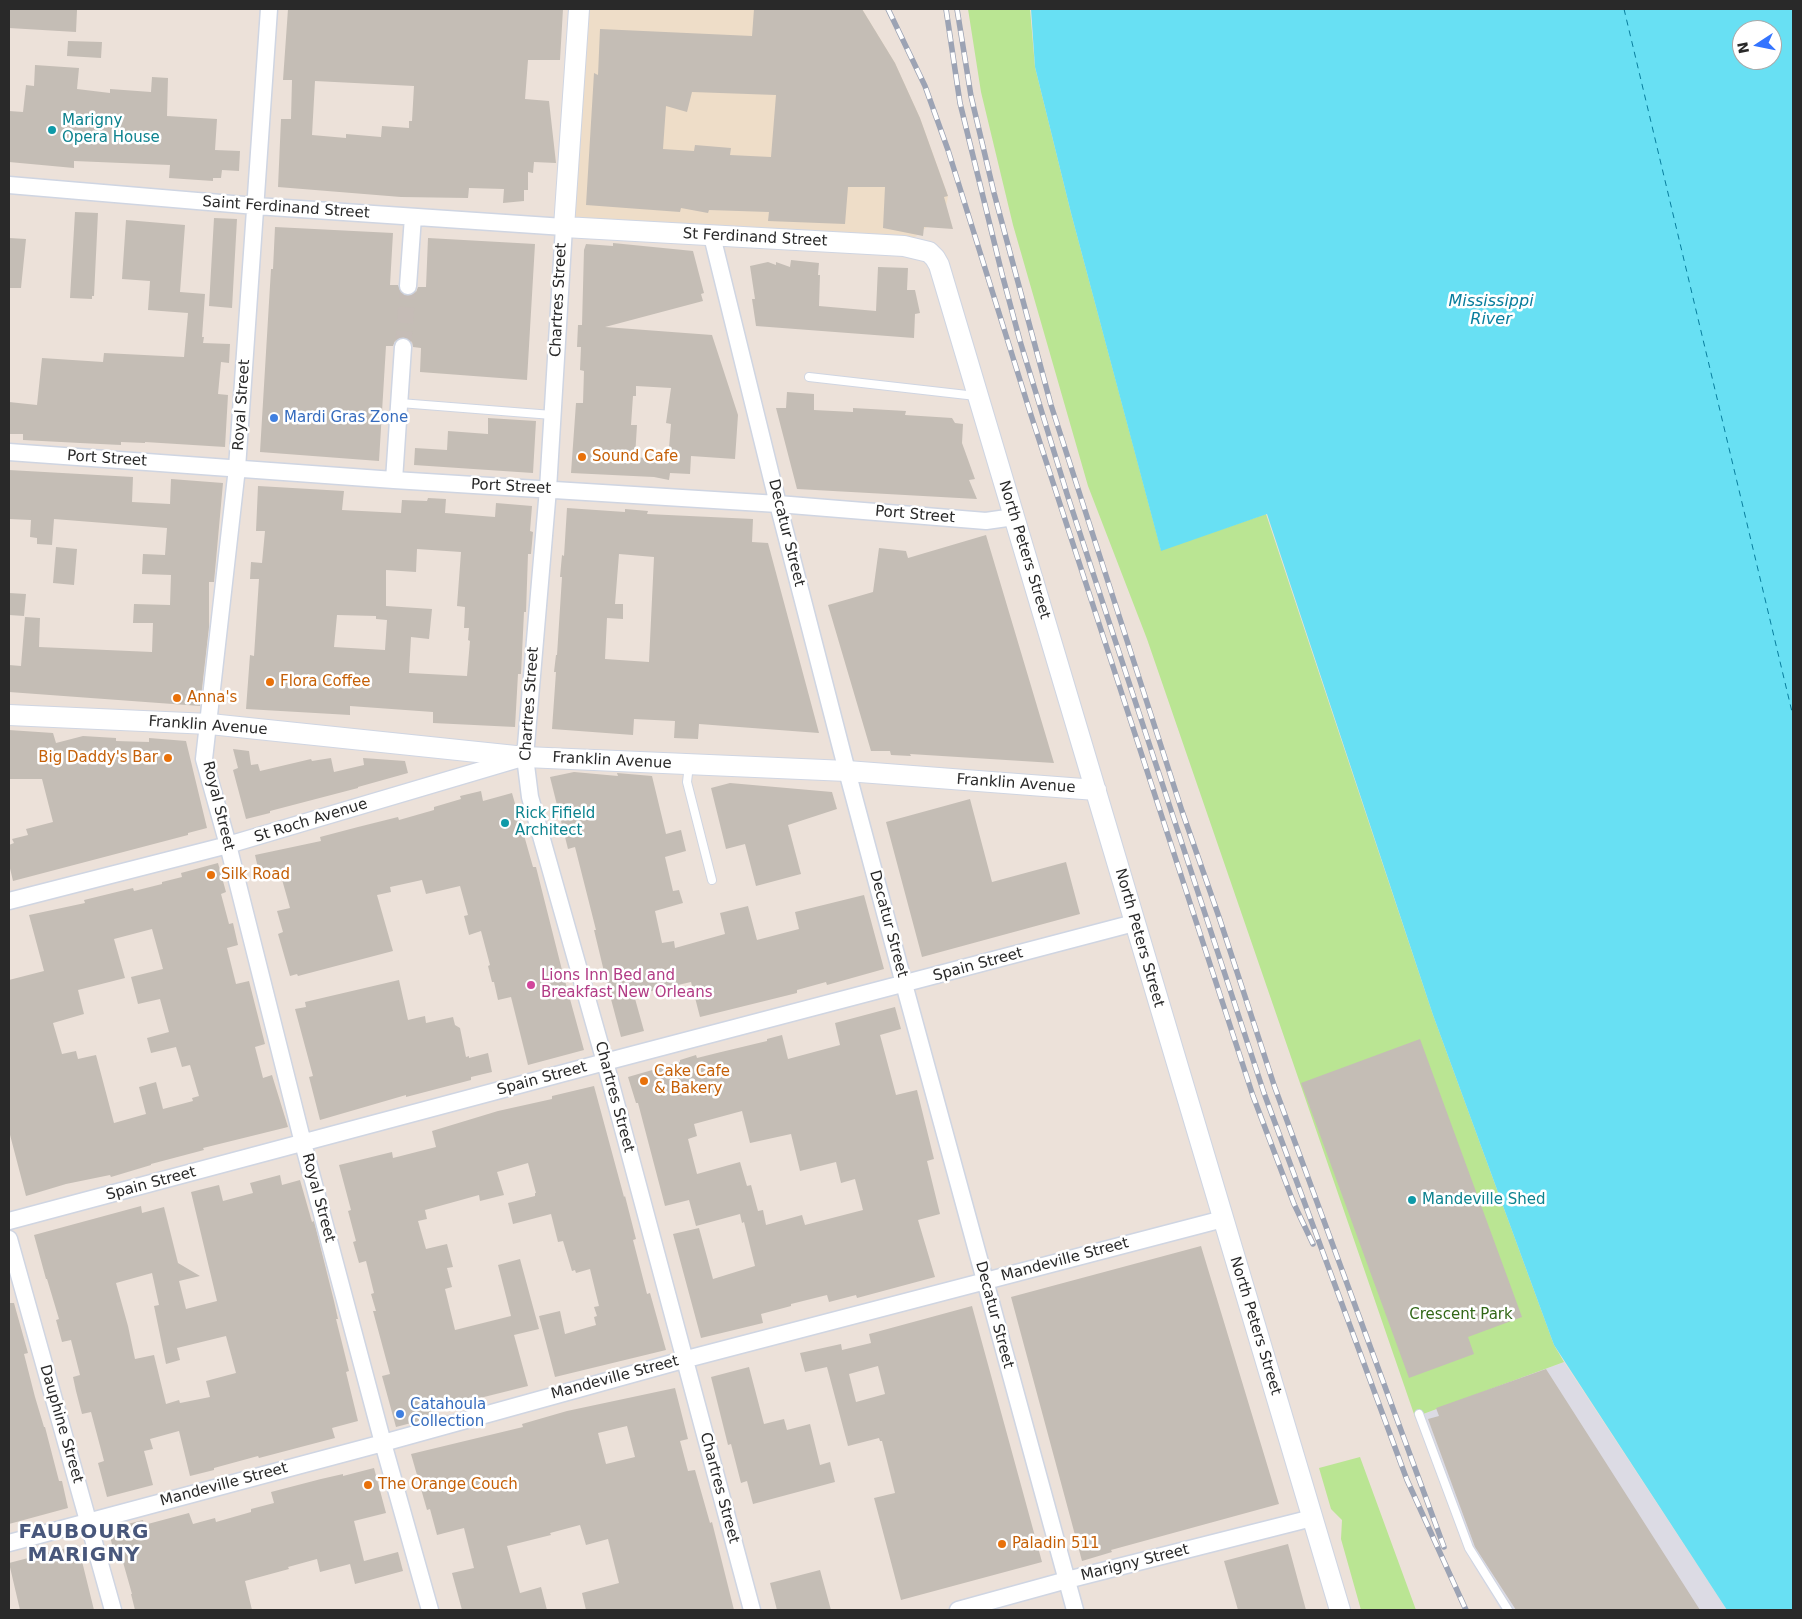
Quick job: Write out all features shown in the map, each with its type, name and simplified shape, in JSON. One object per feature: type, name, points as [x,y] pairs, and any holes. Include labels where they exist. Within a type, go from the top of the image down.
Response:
[{"type":"street","name":"Royal Street","points":[[269,9],[237,468],[210,724],[204,759],[228,845],[303,1143],[383,1443],[430,1610]]},
{"type":"street","name":"Chartres Street","points":[[579,9],[548,489],[525,757],[530,797],[604,1062],[752,1610]]},
{"type":"street","name":"Saint Ferdinand Street","points":[[9,185],[256,206],[564,227]]},
{"type":"street","points":[[408,286],[413,217]]},
{"type":"street","name":"St Ferdinand Street","points":[[564,227],[904,246],[929,252],[939,265]]},
{"type":"street","name":"Decatur Street","points":[[712,236],[778,504],[847,771],[1075,1610]]},
{"type":"street","name":"North Peters Street","points":[[939,265],[1340,1610]]},
{"type":"street","points":[[394,480],[403,347]]},
{"type":"street","name":"Port Street","points":[[9,452],[394,480],[778,504],[986,521],[1014,517]]},
{"type":"street","name":"Franklin Avenue","points":[[9,715],[210,724],[525,757],[847,771],[1096,790]]},
{"type":"street","name":"St Roch Avenue","points":[[9,901],[228,845],[525,757]]},
{"type":"street","name":"Spain Street","points":[[9,1221],[1134,923]]},
{"type":"street","name":"Mandeville Street","points":[[9,1543],[684,1360],[1223,1219]]},
{"type":"street","name":"Dauphine Street","points":[[9,1239],[113,1610]]},
{"type":"street","name":"Marigny Street","points":[[958,1610],[1067,1580],[1312,1518]]},
{"type":"lane","points":[[809,377],[978,396]]},
{"type":"lane","points":[[400,403],[552,415]]},
{"type":"lane","points":[[689,765],[687,782],[712,880]]},
{"type":"lane","points":[[1419,1414],[1469,1548],[1508,1610]]},
{"type":"shaded area","points":[[579,9],[862,9],[895,63],[920,118],[948,196],[945,212],[904,246],[564,227]]},
{"type":"shaded area","points":[[1564,1362],[1727,1610],[1501,1610],[1472,1563],[1415,1417]]},
{"type":"green space","name":"Crescent Park","points":[[968,9],[1030,9],[1035,67],[1071,213],[1161,550],[1266,514],[1433,1015],[1554,1345],[1564,1362],[1415,1417],[1147,639],[1088,486],[1013,225],[981,92]]},
{"type":"green space","points":[[1360,1457],[1416,1610],[1361,1610],[1341,1539],[1342,1520],[1331,1509],[1319,1468]]},
{"type":"water","name":"Mississippi River","points":[[1031,9],[1793,9],[1793,1610],[1727,1610],[1554,1345],[1433,1015],[1267,514],[1161,551],[1071,213],[1035,67]]},
{"type":"building","points":[[9,9],[77,10],[76,32],[9,28]]},
{"type":"building","points":[[288,9],[563,9],[560,60],[528,60],[525,99],[549,101],[556,163],[534,162],[533,173],[528,172],[528,190],[524,190],[524,201],[503,203],[504,189],[469,188],[468,198],[401,197],[278,187],[281,119],[291,119],[292,80],[283,80]],"holes":[[[315,81],[414,86],[412,121],[409,121],[409,128],[382,126],[381,137],[346,134],[346,138],[312,135]]]},
{"type":"building","points":[[754,9],[862,9],[895,63],[920,118],[948,196],[944,197],[953,229],[924,227],[923,236],[883,228],[885,187],[848,187],[845,224],[768,221],[769,212],[709,210],[708,213],[681,208],[680,212],[586,205],[594,73],[598,75],[600,29],[752,36]],"holes":[[[692,92],[776,95],[771,157],[730,155],[731,148],[695,145],[694,151],[663,149],[666,106],[687,112]]]},
{"type":"building","points":[[68,41],[102,42],[101,58],[67,56]]},
{"type":"building","points":[[35,65],[79,68],[77,89],[110,93],[110,89],[151,92],[152,77],[168,78],[167,116],[217,119],[215,150],[240,151],[239,171],[222,170],[221,178],[213,178],[213,181],[169,178],[170,165],[74,161],[74,168],[9,162],[9,111],[23,112],[26,85],[34,86]]},
{"type":"building","points":[[75,212],[98,213],[94,296],[92,296],[92,299],[70,298]]},
{"type":"building","points":[[214,218],[237,219],[232,308],[209,306]]},
{"type":"building","points":[[126,220],[185,225],[180,292],[205,294],[203,343],[230,344],[229,363],[221,362],[218,394],[228,395],[225,447],[145,442],[121,442],[121,445],[23,440],[23,434],[9,434],[9,402],[37,405],[42,358],[103,362],[104,353],[184,357],[188,313],[148,310],[150,281],[122,279]]},
{"type":"building","points":[[275,227],[393,233],[390,285],[398,285],[402,294],[408,296],[416,292],[418,287],[426,287],[428,238],[535,244],[527,380],[420,372],[421,348],[413,347],[412,342],[408,338],[399,338],[393,346],[386,346],[379,461],[260,452]]},
{"type":"building","points":[[9,238],[26,239],[21,288],[9,288]]},
{"type":"building","points":[[613,243],[693,251],[704,293],[701,294],[703,301],[605,327],[712,335],[738,415],[735,459],[691,456],[690,474],[670,473],[669,480],[654,477],[571,473],[576,403],[583,403],[584,371],[580,370],[581,347],[577,347],[578,325],[582,325],[584,250],[586,244],[613,246]],"holes":[[[636,386],[671,388],[666,423],[671,424],[668,460],[635,457],[637,425],[631,425],[633,396],[636,396]]]},
{"type":"building","points":[[791,260],[819,263],[819,306],[876,311],[878,267],[908,268],[907,290],[915,290],[920,313],[915,314],[914,338],[756,326],[752,299],[755,299],[750,266],[768,262],[776,265],[776,262],[790,267]]},
{"type":"building","points":[[787,392],[814,394],[814,410],[853,412],[853,408],[906,411],[905,415],[952,418],[955,423],[963,424],[962,443],[975,479],[969,480],[977,499],[797,489],[776,408],[786,408]]},
{"type":"building","points":[[488,418],[536,421],[533,473],[414,465],[415,448],[447,450],[448,431],[488,434]]},
{"type":"building","points":[[9,470],[133,477],[132,502],[170,504],[171,479],[223,483],[214,582],[209,582],[209,627],[200,706],[9,692],[9,665],[21,666],[25,617],[40,618],[39,647],[152,652],[153,623],[133,623],[134,604],[170,605],[171,575],[142,574],[143,554],[165,555],[167,528],[54,519],[52,545],[37,544],[37,538],[30,537],[31,520],[9,519]]},
{"type":"building","points":[[258,486],[344,491],[342,510],[401,513],[402,500],[427,501],[428,498],[446,499],[445,513],[495,517],[496,503],[532,506],[530,531],[533,532],[531,554],[528,554],[526,612],[524,612],[521,674],[518,674],[515,727],[433,723],[433,712],[350,706],[350,715],[246,709],[250,655],[254,656],[259,579],[250,579],[251,562],[262,563],[265,531],[256,531]],"holes":[[[417,549],[461,552],[457,606],[465,607],[464,628],[469,628],[468,640],[470,641],[467,676],[409,673],[411,637],[429,639],[432,609],[386,606],[386,570],[416,572]],[[337,615],[376,616],[376,619],[387,620],[385,650],[334,647]]]},
{"type":"building","points":[[567,508],[625,512],[625,509],[648,511],[647,514],[753,519],[752,542],[768,543],[819,733],[699,724],[698,739],[674,738],[675,721],[634,719],[633,735],[552,729],[556,672],[554,672],[557,655],[562,577],[560,577],[562,555],[564,556]],"holes":[[[619,554],[654,557],[649,662],[605,659],[607,618],[623,619],[623,604],[615,604]]]},
{"type":"building","points":[[986,535],[1054,763],[910,754],[911,756],[891,755],[890,751],[871,751],[828,605],[873,592],[879,548],[906,551],[908,558]]},
{"type":"building","points":[[56,547],[77,549],[74,585],[53,583]]},
{"type":"building","points":[[9,593],[26,594],[24,616],[9,615]]},
{"type":"building","points":[[9,730],[53,733],[56,743],[83,736],[116,738],[116,741],[149,742],[149,738],[186,741],[207,828],[188,833],[188,835],[13,881],[9,864],[9,845],[14,843],[12,839],[28,835],[26,829],[53,822],[42,779],[9,779]]},
{"type":"building","points":[[233,749],[249,751],[251,765],[258,764],[260,771],[311,759],[312,761],[331,758],[334,772],[364,765],[363,758],[405,761],[408,773],[246,819],[233,770],[238,768]]},
{"type":"building","points":[[574,772],[618,776],[617,773],[652,776],[666,834],[681,830],[686,851],[665,857],[673,891],[679,890],[683,903],[655,911],[662,943],[674,941],[675,948],[725,934],[720,913],[748,906],[757,940],[799,929],[795,912],[864,895],[884,969],[827,985],[826,982],[797,990],[797,993],[700,1017],[691,982],[634,995],[644,1031],[621,1037],[575,847],[568,849],[550,777]]},
{"type":"building","points":[[730,783],[832,792],[837,809],[788,825],[801,874],[756,886],[745,844],[726,849],[711,788]]},
{"type":"building","points":[[481,791],[483,801],[512,793],[533,867],[536,867],[584,1050],[528,1065],[511,997],[498,1000],[488,966],[490,965],[481,931],[469,935],[464,916],[468,915],[460,886],[426,894],[422,880],[390,887],[391,892],[377,895],[393,951],[298,976],[297,974],[290,976],[278,934],[283,932],[277,911],[290,908],[281,876],[261,881],[255,855],[321,841],[320,837],[398,817],[399,820],[434,810],[434,807],[461,799],[460,796]]},
{"type":"building","points":[[970,799],[992,882],[1066,862],[1080,914],[922,957],[886,822]]},
{"type":"building","points":[[218,863],[226,892],[221,894],[229,924],[233,923],[238,945],[227,948],[236,984],[249,981],[265,1044],[255,1047],[263,1078],[272,1075],[288,1127],[203,1148],[204,1150],[111,1177],[110,1175],[66,1184],[26,1196],[9,1131],[9,980],[44,971],[29,915],[85,903],[84,900],[133,888],[134,891],[162,884],[162,882],[182,877],[181,873]],"holes":[[[152,929],[163,969],[131,977],[138,1004],[160,999],[169,1032],[147,1038],[151,1053],[176,1047],[182,1067],[190,1065],[199,1096],[192,1098],[193,1101],[163,1109],[156,1082],[139,1087],[146,1114],[114,1123],[96,1055],[78,1059],[76,1051],[62,1054],[53,1023],[84,1014],[78,990],[125,978],[114,939]]]},
{"type":"building","points":[[399,980],[408,1020],[425,1016],[426,1023],[453,1017],[455,1025],[460,1028],[466,1057],[469,1056],[469,1058],[488,1053],[492,1072],[471,1077],[471,1080],[406,1097],[406,1095],[320,1120],[309,1077],[313,1076],[295,1009],[306,1007],[305,1002]]},
{"type":"building","points":[[895,1007],[901,1029],[880,1035],[896,1095],[917,1090],[934,1159],[927,1161],[940,1214],[918,1220],[935,1277],[857,1298],[856,1295],[829,1302],[827,1295],[791,1304],[791,1306],[761,1314],[763,1323],[701,1338],[673,1234],[699,1228],[713,1279],[755,1266],[744,1222],[742,1223],[740,1214],[696,1226],[689,1200],[665,1206],[638,1103],[636,1103],[628,1077],[680,1062],[680,1060],[696,1055],[697,1058],[767,1041],[767,1039],[782,1035],[788,1059],[840,1045],[835,1023]],"holes":[[[742,1111],[750,1143],[791,1134],[800,1171],[836,1162],[841,1183],[855,1179],[863,1210],[805,1225],[802,1215],[766,1225],[763,1210],[758,1211],[751,1185],[747,1186],[740,1162],[697,1174],[688,1139],[697,1136],[694,1124]]]},
{"type":"building","name":"Mandeville Shed","points":[[1420,1039],[1522,1317],[1468,1337],[1474,1354],[1409,1378],[1301,1083]]},
{"type":"building","points":[[594,1086],[636,1239],[633,1240],[647,1294],[650,1293],[666,1350],[555,1377],[539,1316],[560,1311],[565,1334],[596,1325],[594,1317],[597,1316],[594,1307],[599,1306],[590,1269],[576,1273],[575,1270],[572,1271],[563,1241],[558,1242],[551,1214],[513,1224],[508,1203],[535,1196],[536,1193],[528,1163],[497,1172],[504,1195],[480,1201],[479,1195],[425,1210],[427,1219],[418,1221],[426,1249],[447,1244],[453,1267],[447,1268],[452,1287],[445,1289],[455,1330],[511,1316],[498,1265],[520,1259],[539,1329],[514,1335],[528,1386],[432,1410],[434,1417],[396,1427],[382,1376],[390,1374],[373,1311],[376,1311],[371,1294],[374,1293],[366,1261],[359,1263],[353,1242],[356,1241],[348,1211],[351,1210],[339,1165],[392,1152],[393,1158],[436,1147],[432,1131],[498,1111],[552,1099],[552,1096]]},
{"type":"building","points":[[280,1175],[282,1185],[300,1180],[312,1222],[314,1221],[334,1301],[338,1319],[336,1319],[349,1371],[346,1372],[358,1421],[332,1428],[335,1438],[259,1458],[258,1456],[190,1476],[179,1431],[150,1439],[153,1449],[144,1451],[153,1485],[107,1497],[98,1463],[104,1461],[91,1412],[82,1414],[76,1391],[73,1377],[80,1375],[71,1340],[62,1342],[56,1320],[59,1319],[34,1235],[141,1206],[142,1213],[164,1207],[178,1263],[200,1276],[179,1281],[186,1309],[217,1301],[191,1192],[219,1185],[223,1201],[253,1193],[250,1183]],"holes":[[[152,1273],[159,1305],[154,1306],[166,1364],[180,1360],[177,1348],[226,1336],[236,1373],[206,1381],[210,1397],[180,1403],[179,1400],[166,1404],[154,1355],[135,1359],[116,1283]]]},
{"type":"building","points":[[1201,1246],[1279,1504],[1111,1550],[1112,1552],[1082,1561],[1011,1297]]},
{"type":"building","points":[[9,1303],[14,1303],[28,1353],[24,1354],[35,1397],[59,1481],[62,1481],[68,1508],[9,1524]]},
{"type":"building","points":[[972,1306],[1042,1562],[901,1600],[874,1498],[895,1493],[882,1441],[879,1438],[848,1446],[827,1367],[805,1372],[800,1353],[841,1344],[842,1350],[871,1343],[869,1334]],"holes":[[[878,1366],[885,1394],[856,1402],[849,1374]]]},
{"type":"building","points":[[749,1367],[764,1424],[784,1419],[787,1430],[810,1424],[820,1465],[830,1462],[835,1482],[753,1504],[747,1481],[741,1483],[731,1444],[728,1445],[711,1377]]},
{"type":"building","points":[[1546,1369],[1700,1610],[1516,1610],[1475,1547],[1428,1419],[1439,1416],[1436,1408]]},
{"type":"building","points":[[675,1388],[688,1439],[680,1441],[688,1471],[695,1470],[710,1523],[712,1522],[734,1610],[586,1610],[582,1593],[619,1583],[608,1539],[586,1545],[580,1525],[550,1533],[551,1535],[507,1546],[520,1593],[541,1587],[547,1610],[462,1610],[452,1573],[474,1568],[464,1528],[437,1535],[430,1509],[427,1510],[411,1454],[523,1427],[522,1424],[567,1411]],"holes":[[[627,1426],[635,1457],[606,1464],[598,1433]]]},
{"type":"building","points":[[374,1468],[386,1513],[354,1521],[364,1561],[398,1552],[403,1571],[355,1584],[350,1564],[320,1572],[317,1559],[245,1581],[252,1610],[135,1610],[121,1555],[115,1557],[109,1532],[113,1528],[143,1520],[144,1525],[189,1513],[193,1524],[215,1518],[216,1522],[274,1503],[271,1492]]},
{"type":"building","points":[[1288,1544],[1306,1610],[1238,1610],[1224,1561]]},
{"type":"building","points":[[78,1545],[94,1610],[20,1610],[9,1563]]},
{"type":"building","points":[[820,1570],[831,1610],[777,1610],[770,1583]]},
{"type":"ferry route","points":[[1624,9],[1793,716]]},
{"type":"tunnel","points":[[403,347],[408,286]]},
{"type":"railway","points":[[888,9],[925,86],[948,150],[1030,412],[1253,1096],[1294,1204],[1313,1244]]},
{"type":"railway","points":[[946,9],[960,103],[1002,274],[1020,341],[1067,494],[1264,1093],[1407,1480],[1466,1610]]},
{"type":"railway","points":[[957,9],[971,96],[994,193],[1051,405],[1182,811],[1275,1088],[1444,1547]]},
{"type":"place","name":"Marigny Opera House","points":[[52,130]]},
{"type":"place","name":"Mardi Gras Zone","points":[[274,418]]},
{"type":"place","name":"Sound Cafe","points":[[582,457]]},
{"type":"place","name":"Flora Coffee","points":[[270,682]]},
{"type":"place","name":"Anna's","points":[[177,698]]},
{"type":"place","name":"Big Daddy's Bar","points":[[168,758]]},
{"type":"place","name":"Rick Fifield Architect","points":[[505,823]]},
{"type":"place","name":"Silk Road","points":[[211,875]]},
{"type":"place","name":"Lions Inn Bed and Breakfast New Orleans","points":[[531,985]]},
{"type":"place","name":"Cake Cafe & Bakery","points":[[644,1081]]},
{"type":"place","name":"Mandeville Shed","points":[[1412,1200]]},
{"type":"place","name":"Catahoula Collection","points":[[400,1414]]},
{"type":"place","name":"The Orange Couch","points":[[368,1485]]},
{"type":"place","name":"Paladin 511","points":[[1002,1544]]},
{"type":"district","name":"FAUBOURG MARIGNY","points":[[84,1544]]}]
